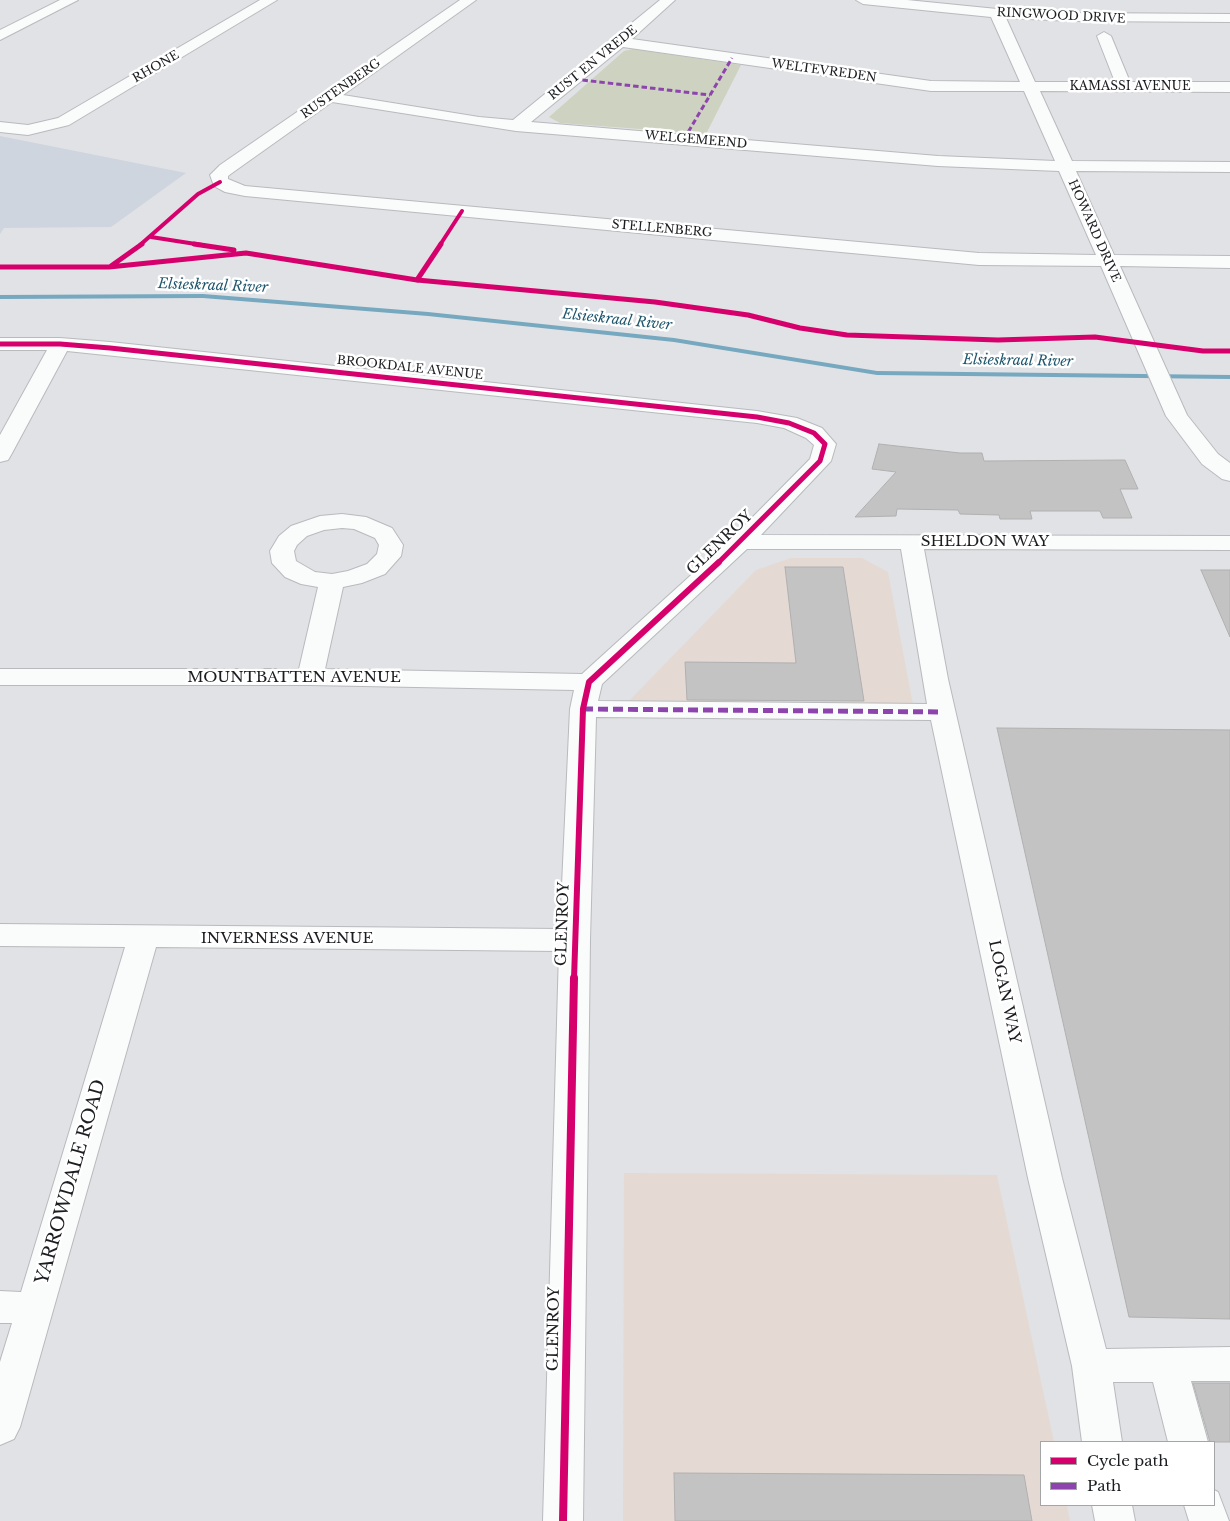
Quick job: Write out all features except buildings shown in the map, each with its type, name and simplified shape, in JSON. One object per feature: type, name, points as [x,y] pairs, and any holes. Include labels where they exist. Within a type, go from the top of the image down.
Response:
[{"type":"street","points":[[0,36],[71,0]]},
{"type":"street","name":"RHONE","points":[[0,127],[16,130],[40,129],[63,122],[270,0]]},
{"type":"street","name":"RUSTENBERG","points":[[220,182],[219,175],[226,169],[469,0]]},
{"type":"street","name":"RUST EN VREDE","points":[[516,126],[620,42],[668,0]]},
{"type":"street","name":"RINGWOOD DRIVE","points":[[863,0],[997,13],[1118,19],[1230,18]]},
{"type":"street","name":"HOWARD DRIVE","points":[[997,13],[1177,416],[1210,459],[1230,474]]},
{"type":"street","points":[[1104,36],[1125,88]]},
{"type":"street","name":"WELTEVREDEN","points":[[620,42],[914,84],[954,87],[1030,87]]},
{"type":"street","name":"KAMASSI AVENUE","points":[[1030,87],[1230,87]]},
{"type":"street","name":"WELGEMEEND","points":[[328,98],[516,126],[938,161],[1066,167],[1230,166]]},
{"type":"street","name":"STELLENBERG","points":[[220,182],[231,188],[255,192],[950,256],[1016,261],[1230,262]]},
{"type":"street","name":"BROOKDALE AVENUE","points":[[0,344],[60,344],[757,417],[789,423],[814,433]]},
{"type":"street","points":[[0,455],[60,344]]},
{"type":"street","name":"GLENROY","points":[[563,1521],[575,940],[586,695],[820,461],[825,444],[814,433]]},
{"type":"street","name":"HOWARD DRIVE","points":[[1200,444],[1230,457]]},
{"type":"street","points":[[774,508],[817,542]]},
{"type":"street","name":"LOGAN WAY","points":[[911,541],[934,678],[1045,1178],[1091,1366],[1102,1441]]},
{"type":"street","name":"SHELDON WAY","points":[[741,542],[1230,543]]},
{"type":"street","points":[[310,677],[332,580]]},
{"type":"street","name":"MOUNTBATTEN AVENUE","points":[[0,677],[310,677],[586,695],[943,712]]},
{"type":"street","name":"INVERNESS AVENUE","points":[[0,935],[143,938],[575,940]]},
{"type":"street","name":"YARROWDALE ROAD","points":[[0,1427],[17,1308],[143,938]]},
{"type":"street","points":[[1091,1366],[1230,1364]]},
{"type":"street","points":[[1168,1365],[1188,1441]]},
{"type":"street","points":[[1112,1506],[1115,1521]]},
{"type":"street","points":[[1204,1506],[1209,1521]]},
{"type":"shaded area","points":[[0,136],[186,173],[111,227],[4,228],[0,234]]},
{"type":"shaded area","points":[[791,558],[862,558],[888,572],[914,710],[623,707],[756,570]]},
{"type":"shaded area","points":[[624,1173],[997,1175],[1054,1441],[1040,1441],[1040,1506],[1067,1506],[1070,1521],[623,1521]]},
{"type":"green space","points":[[633,49],[741,65],[706,134],[560,123],[549,117],[624,51]]},
{"type":"waterway","name":"Elsieskraal River","points":[[0,297],[203,296],[428,314],[674,340],[877,373],[1230,377]]},
{"type":"marked path","points":[[684,139],[732,58]]},
{"type":"marked path","points":[[574,79],[710,95]]},
{"type":"marked path","points":[[583,709],[943,712]]},
{"type":"cycle path","points":[[111,266],[151,237],[198,194],[220,182]]},
{"type":"cycle path","points":[[417,280],[462,211]]},
{"type":"cycle path","points":[[151,237],[234,250]]},
{"type":"cycle path","points":[[0,267],[109,267],[246,253],[417,280],[655,302],[748,315],[800,328],[847,335],[998,340],[1095,337],[1203,351],[1230,351]]},
{"type":"cycle path","points":[[0,344],[60,344],[110,348],[757,417],[789,423],[814,433],[825,444],[820,461],[741,542],[589,682],[583,709],[575,940],[563,1521]]}]
